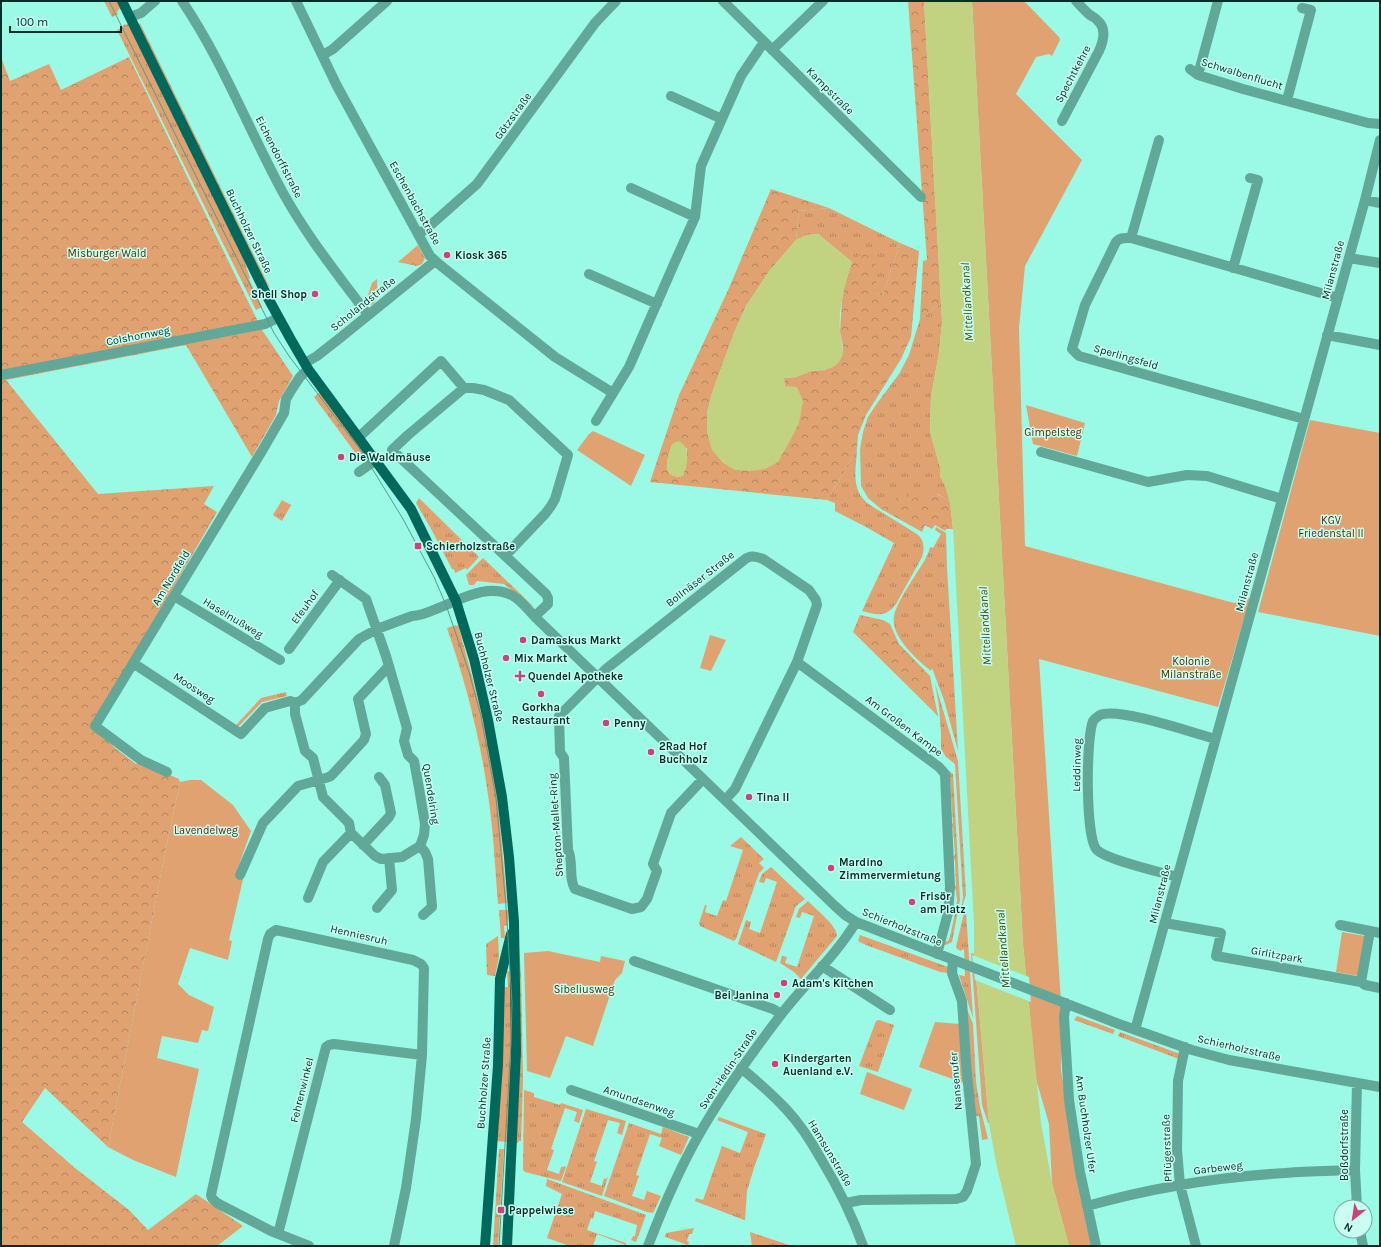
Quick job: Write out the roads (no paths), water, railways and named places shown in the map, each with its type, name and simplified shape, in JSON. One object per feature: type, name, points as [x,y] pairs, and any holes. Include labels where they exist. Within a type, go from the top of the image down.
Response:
[{"type":"main road","name":"Buchholzer Straße","points":[[122,1],[278,318],[307,366],[411,509],[433,551],[456,601],[474,659],[497,766],[506,835],[514,922],[516,1051],[506,1246]]},
{"type":"main road","name":"Buchholzer Straße","points":[[485,1246],[498,1065],[500,979],[514,922]]},
{"type":"street","points":[[130,17],[141,13],[155,1]]},
{"type":"street","name":"Eichendorffstraße","points":[[182,1],[213,54],[296,216],[324,257],[368,315]]},
{"type":"street","name":"Eschenbachstraße","points":[[296,1],[337,86],[426,249],[435,261],[555,357],[613,393]]},
{"type":"street","points":[[323,55],[333,49],[387,1]]},
{"type":"street","name":"Götzstraße","points":[[418,234],[425,230],[477,184],[595,23],[616,1]]},
{"type":"street","name":"Kampstraße","points":[[722,1],[921,197]]},
{"type":"street","points":[[772,50],[823,1]]},
{"type":"street","name":"Spechtkehre","points":[[1062,121],[1099,51],[1104,35],[1102,25],[1098,20],[1076,1]]},
{"type":"street","name":"Schwalbenflucht","points":[[1218,1],[1194,72],[1243,89],[1380,124]]},
{"type":"street","name":"Schwalbenflucht","points":[[1287,100],[1312,10],[1302,8]]},
{"type":"street","points":[[596,420],[629,367],[657,304],[695,217],[701,166],[741,76],[764,42]]},
{"type":"street","points":[[671,96],[722,119]]},
{"type":"street","points":[[1159,140],[1131,238],[1338,298]]},
{"type":"street","name":"Milanstraße","points":[[1134,1030],[1178,877],[1179,867],[1338,298],[1380,140]]},
{"type":"street","points":[[1233,268],[1258,180],[1250,178]]},
{"type":"street","points":[[631,188],[695,217]]},
{"type":"street","points":[[1365,200],[1380,203]]},
{"type":"street","name":"Sperlingsfeld","points":[[1131,238],[1120,238],[1116,242],[1085,305],[1072,349],[1079,356],[1304,419]]},
{"type":"street","points":[[1349,258],[1380,263]]},
{"type":"street","name":"Scholandstraße","points":[[307,366],[317,356],[435,261]]},
{"type":"street","points":[[589,274],[657,304]]},
{"type":"street","name":"Colshornweg","points":[[1,375],[265,324],[278,318]]},
{"type":"street","points":[[1327,336],[1380,345]]},
{"type":"street","points":[[359,437],[441,361],[464,388]]},
{"type":"street","name":"Am Nordfeld","points":[[167,772],[141,760],[95,726],[284,414],[286,399],[307,366]]},
{"type":"street","points":[[504,556],[551,506],[555,499],[568,455],[508,400],[484,390],[464,388],[392,450],[504,556],[546,594],[548,604],[535,616]]},
{"type":"street","points":[[1041,452],[1148,482],[1187,475],[1207,476],[1282,499]]},
{"type":"street","points":[[359,472],[376,460]]},
{"type":"street","name":"Bollnäser Straße","points":[[598,677],[606,669],[748,557],[755,556],[762,559],[809,590],[816,600],[817,605],[797,662],[735,789],[725,800]]},
{"type":"street","name":"Efeuhof","points":[[289,649],[336,578],[366,600],[377,629]]},
{"type":"street","name":"Schierholzstraße","points":[[456,601],[484,591],[498,590],[515,597],[835,906],[856,922],[1134,1030],[1185,1047],[1229,1060],[1380,1087]]},
{"type":"street","name":"Haselnußweg","points":[[174,596],[280,660]]},
{"type":"street","points":[[423,915],[432,907],[428,859],[425,852],[420,846],[407,855],[378,858],[351,833],[349,823],[323,797],[313,758],[305,751],[295,714],[295,703],[302,700],[359,639],[377,629],[456,601]]},
{"type":"street","name":"Quendelring","points":[[377,629],[407,728],[404,741],[405,746],[408,755],[414,761],[425,824],[424,835],[420,846]]},
{"type":"street","name":"Am Großen Kampe","points":[[797,662],[939,767],[945,774],[950,887],[948,913],[937,954]]},
{"type":"street","name":"Moosweg","points":[[133,663],[242,734],[265,708],[290,701],[295,703]]},
{"type":"street","points":[[240,875],[263,823],[298,786],[332,775],[364,740],[366,734],[358,699],[389,666]]},
{"type":"street","name":"Shepton-Mallet-Ring","points":[[598,677],[559,716],[560,752],[564,758],[568,850],[571,856],[572,882],[575,889],[632,909],[641,907],[647,899],[657,871],[653,864],[671,813],[703,779]]},
{"type":"street","name":"Leddinweg","points":[[1178,877],[1107,857],[1095,849],[1092,839],[1088,782],[1091,728],[1094,719],[1097,717],[1101,715],[1113,714],[1135,716],[1215,739]]},
{"type":"street","points":[[363,845],[391,813],[385,785],[379,777]]},
{"type":"street","points":[[308,898],[323,862],[351,833]]},
{"type":"street","points":[[377,908],[392,890],[389,858]]},
{"type":"street","name":"Sven-Hedin-Straße","points":[[648,1246],[671,1189],[699,1134],[741,1068],[781,1014],[846,937],[856,922]]},
{"type":"street","name":"Girlitzpark","points":[[1165,923],[1220,933],[1216,956],[1360,982]]},
{"type":"street","points":[[1340,925],[1380,933]]},
{"type":"street","name":"Henniesruh","points":[[278,1234],[217,1203],[212,1198],[211,1191],[268,938],[273,931],[281,930],[413,960],[421,964],[424,971],[422,1055],[416,1119],[404,1200],[394,1246]]},
{"type":"street","points":[[1370,931],[1360,982],[1365,985],[1380,988]]},
{"type":"street","name":"Nansenufer","points":[[846,1203],[861,1200],[952,1199],[965,1196],[976,1164],[966,1063],[962,1001],[952,973],[953,960]]},
{"type":"street","points":[[634,961],[773,1008],[781,1014]]},
{"type":"street","points":[[822,966],[890,1010]]},
{"type":"street","name":"Am Buchholzer Ufer","points":[[1066,1003],[1064,1017],[1069,1100],[1078,1164],[1096,1246]]},
{"type":"street","name":"Fehrenwinkel","points":[[278,1234],[326,1048],[329,1045],[334,1044],[422,1055]]},
{"type":"street","name":"Pflügerstraße","points":[[1185,1047],[1178,1081],[1177,1150],[1180,1185],[1196,1246]]},
{"type":"street","name":"Hamsunstraße","points":[[741,1068],[787,1109],[804,1130],[846,1203],[863,1246]]},
{"type":"street","name":"Boßdorfstraße","points":[[1357,1083],[1355,1170],[1357,1199]]},
{"type":"street","name":"Amundsenweg","points":[[571,1090],[699,1134]]},
{"type":"street","name":"Garbeweg","points":[[1087,1206],[1119,1197],[1180,1185],[1284,1173],[1355,1170]]},
{"type":"street","points":[[278,1234],[309,1246]]},
{"type":"water","name":"Mittellandkanal","points":[[924,1],[972,1],[1023,944],[1041,1123],[1052,1183],[1069,1246],[1016,1246],[996,1163],[989,1123],[974,954],[974,925],[953,529],[950,502],[945,485],[940,476],[940,467],[930,432],[931,397],[939,353],[942,322]]},
{"type":"water","points":[[818,234],[852,262],[840,314],[840,332],[843,349],[842,357],[834,367],[807,372],[800,376],[784,378],[785,386],[797,387],[803,401],[799,423],[791,439],[778,462],[765,469],[751,471],[735,470],[723,463],[712,450],[707,433],[707,413],[712,393],[734,333],[746,306],[770,270],[796,240],[807,235]]},
{"type":"water","points":[[678,441],[685,447],[687,456],[683,476],[675,477],[668,471],[667,461],[672,444]]},
{"type":"tram line","points":[[109,1],[274,333],[289,356],[362,452],[403,519],[434,577],[446,605],[469,672],[481,716],[496,798],[506,906],[512,1003],[499,1246]]},
{"type":"place","name":"Kiosk 365","points":[[447,255]]},
{"type":"place","name":"Shell Shop","points":[[315,294]]},
{"type":"place","name":"Die Waldmäuse","points":[[341,457]]},
{"type":"place","name":"Schierholzstraße","points":[[418,546]]},
{"type":"place","name":"Damaskus Markt","points":[[523,640]]},
{"type":"place","name":"Mix Markt","points":[[506,658]]},
{"type":"place","name":"Quendel Apotheke","points":[[520,676]]},
{"type":"place","name":"Gorkha Restaurant","points":[[541,694]]},
{"type":"place","name":"Penny","points":[[606,723]]},
{"type":"place","name":"2Rad Hof Buchholz","points":[[651,752]]},
{"type":"place","name":"Tina II","points":[[749,797]]},
{"type":"place","name":"Mardino Zimmervermietung","points":[[831,868]]},
{"type":"place","name":"Frisör am Platz","points":[[912,902]]},
{"type":"place","name":"Adam's Kitchen","points":[[784,983]]},
{"type":"place","name":"Bei Janina","points":[[777,995]]},
{"type":"place","name":"Kindergarten Auenland e.V.","points":[[775,1064]]},
{"type":"place","name":"Pappelwiese","points":[[501,1210]]},
{"type":"park label","name":"Misburger Wald","points":[[107,253]]},
{"type":"park label","name":"Gimpelsteg","points":[[1053,432]]},
{"type":"park label","name":"KGV Friedenstal II","points":[[1331,526]]},
{"type":"park label","name":"Kolonie Milanstraße","points":[[1191,667]]},
{"type":"park label","name":"Lavendelweg","points":[[206,830]]},
{"type":"park label","name":"Sibeliusweg","points":[[584,989]]}]
